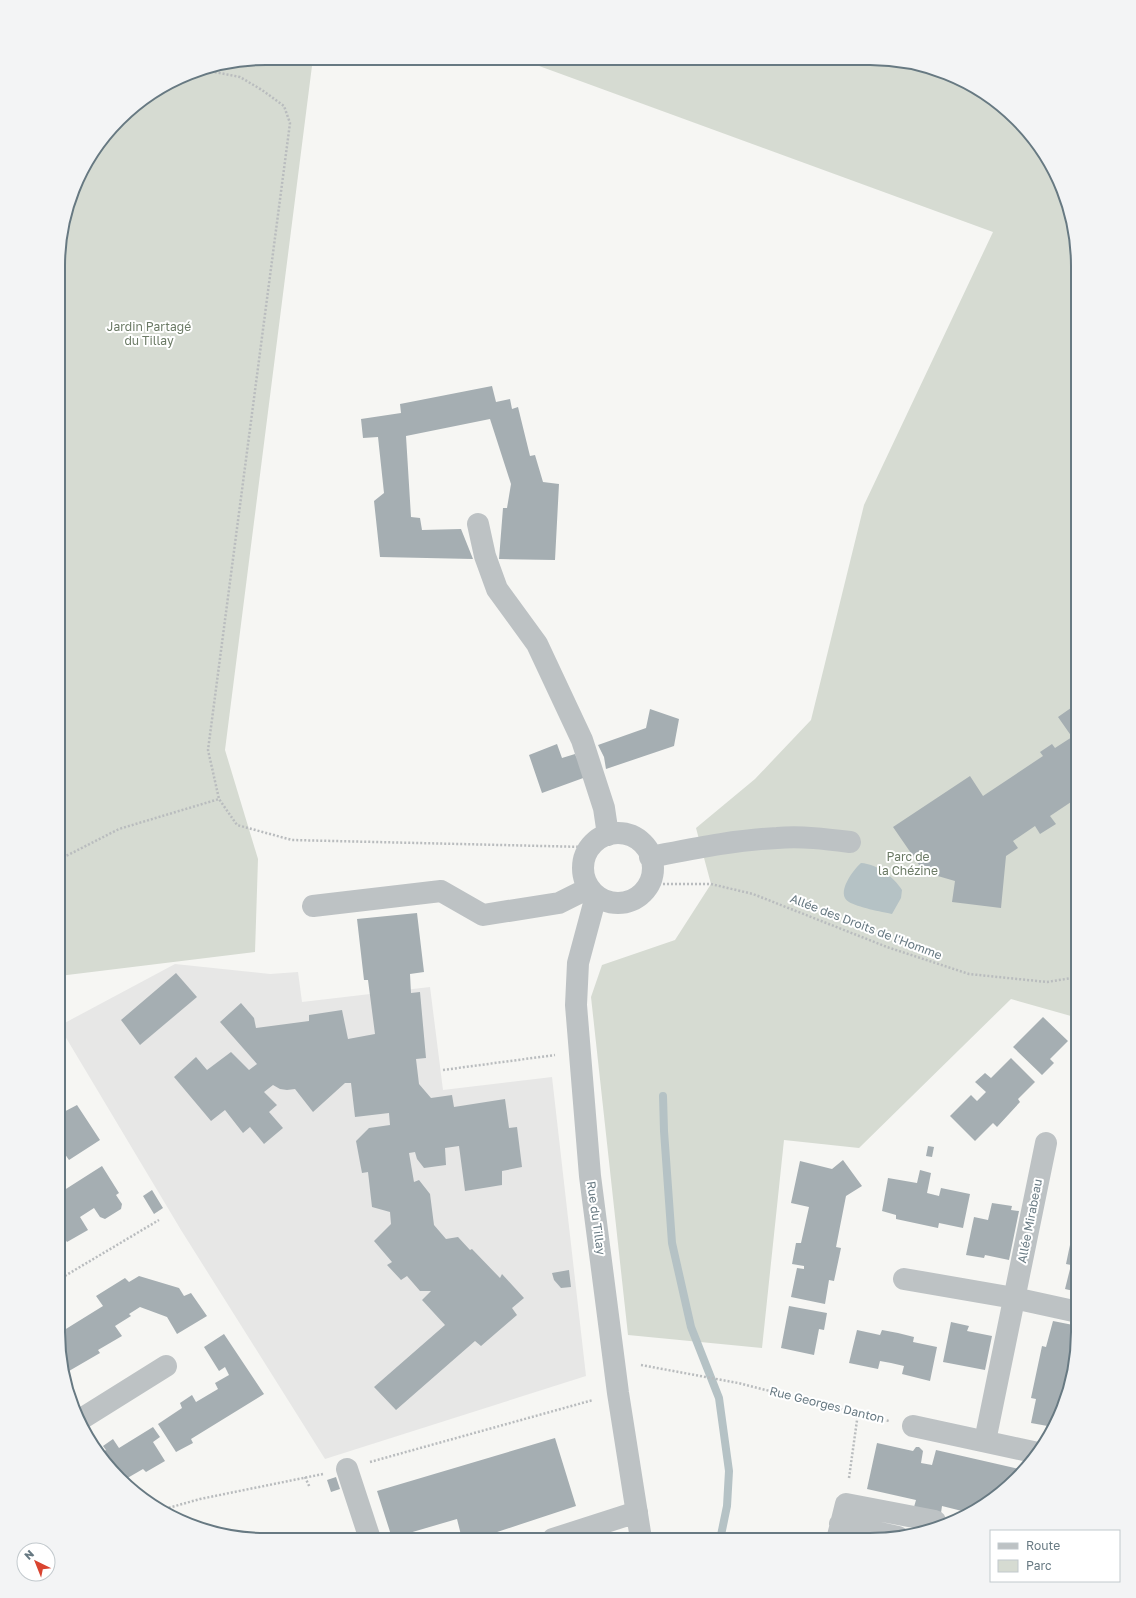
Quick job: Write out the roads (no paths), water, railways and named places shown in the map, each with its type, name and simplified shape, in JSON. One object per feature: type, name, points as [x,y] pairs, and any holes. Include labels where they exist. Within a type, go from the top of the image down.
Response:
[{"type":"street","points":[[478,524],[485,556],[496,589],[537,644],[582,740],[604,808],[608,835]]},
{"type":"street","points":[[620,834],[631,836],[641,842],[648,851],[650,857],[652,873],[649,884],[643,892],[626,902],[616,903],[606,901],[593,892],[584,878],[583,868],[585,857],[590,848],[598,839],[608,835],[620,834]]},
{"type":"street","points":[[650,857],[710,846],[778,838],[818,838],[850,842]]},
{"type":"street","points":[[313,906],[441,891],[483,916],[559,903],[593,892]]},
{"type":"street","name":"Rue du Tillay","points":[[593,892],[578,963],[576,1006],[590,1176],[615,1360],[618,1393],[640,1533]]},
{"type":"street","name":"Allée Mirabeau","points":[[985,1441],[1046,1143]]},
{"type":"street","points":[[904,1279],[1014,1298],[1071,1310]]},
{"type":"street","points":[[84,1417],[166,1366]]},
{"type":"street","points":[[913,1426],[1031,1451]]},
{"type":"street","points":[[347,1469],[368,1533]]},
{"type":"street","points":[[572,1533],[637,1512]]},
{"type":"street","points":[[841,1522],[935,1522]]},
{"type":"street","points":[[841,1522],[883,1533]]},
{"type":"waterway","points":[[663,1096],[672,1243],[691,1327],[719,1398],[729,1471],[727,1506],[721,1533]]},
{"type":"park label","name":"Jardin Partagé du Tillay","points":[[149,334]]},
{"type":"park label","name":"Parc de la Chézine","points":[[908,864]]}]
